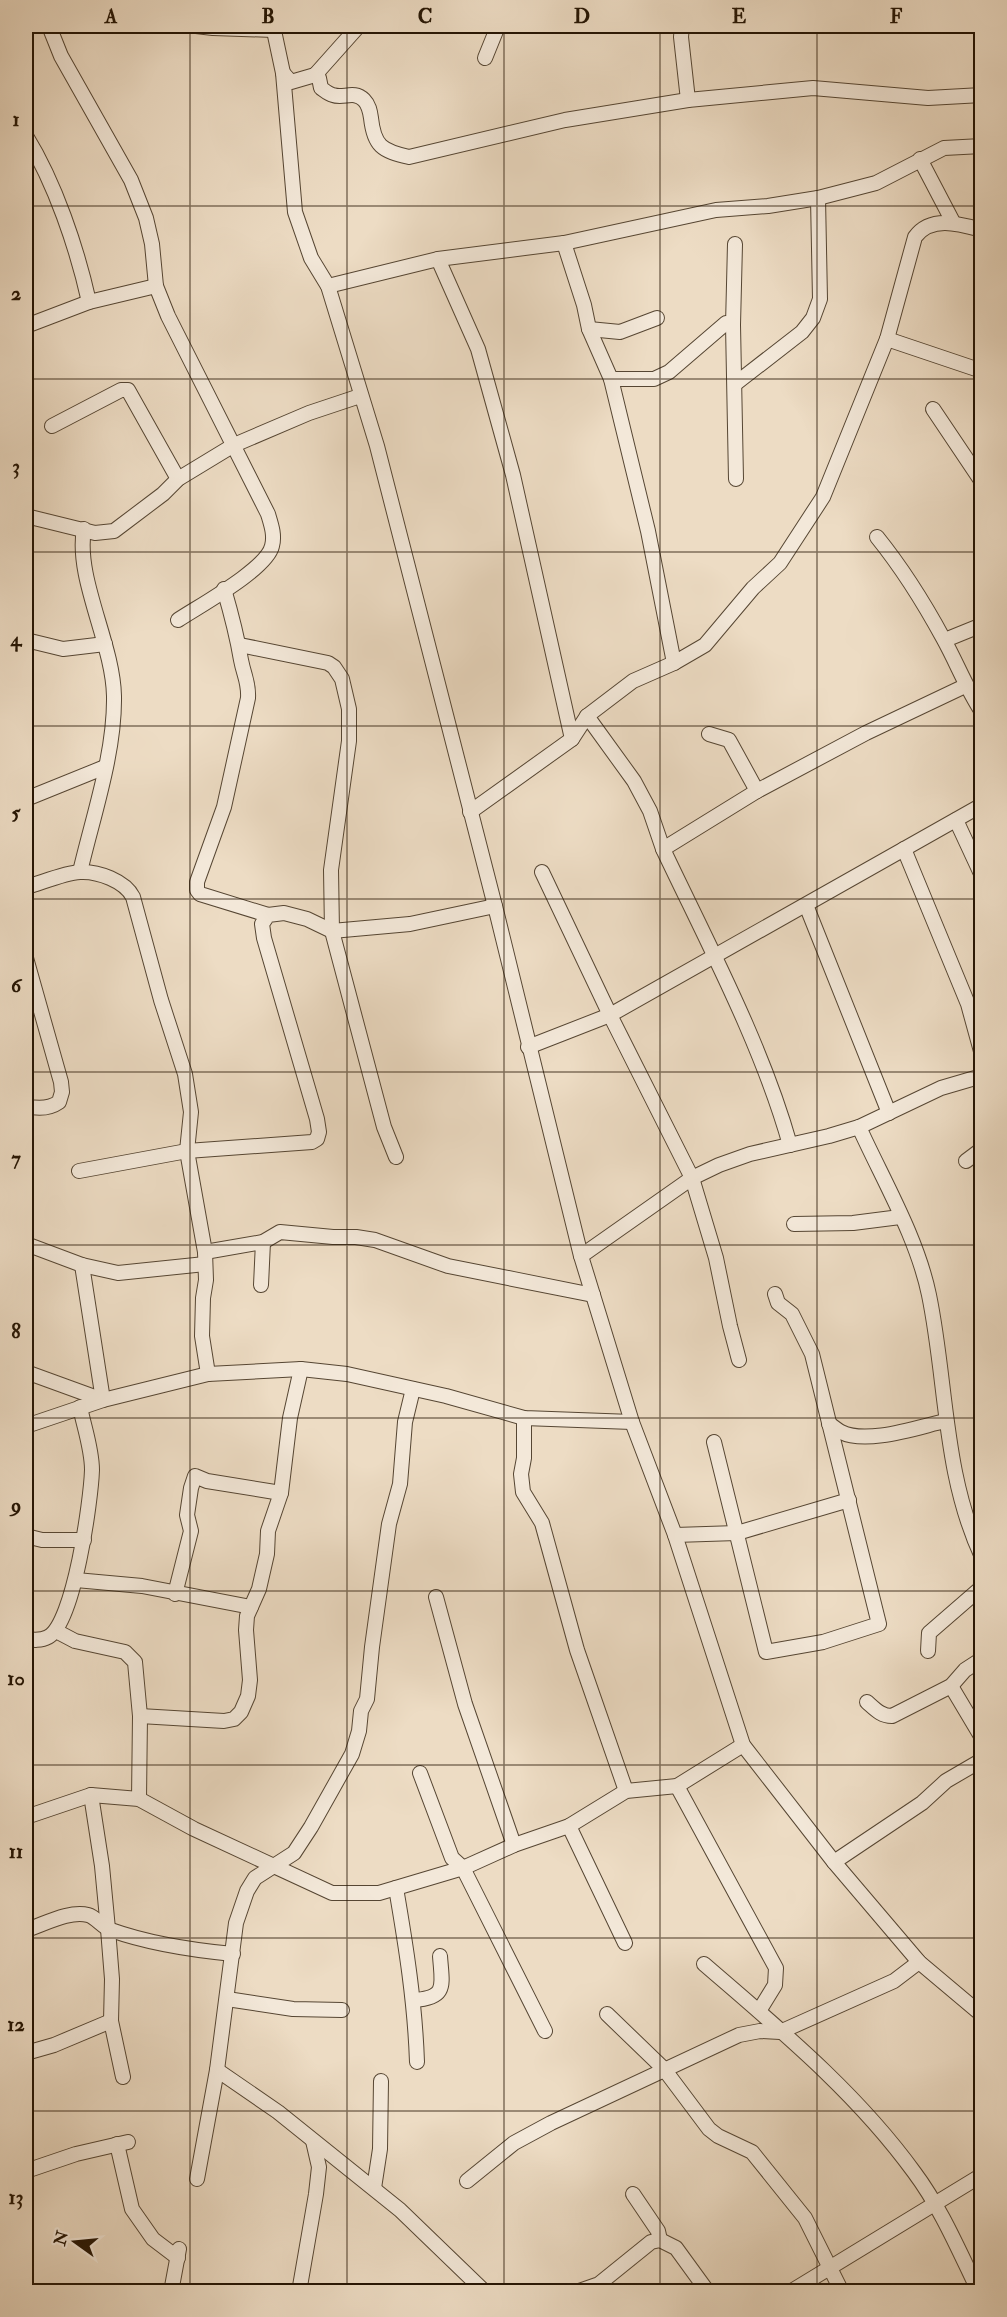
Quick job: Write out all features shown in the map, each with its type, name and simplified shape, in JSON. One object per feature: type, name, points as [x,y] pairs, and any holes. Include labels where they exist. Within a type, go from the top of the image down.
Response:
[{"type":"street","points":[[49,26],[61,56],[131,180],[146,218],[152,244],[156,286],[168,316],[268,514],[273,539],[271,551],[262,564],[178,620]]},
{"type":"street","points":[[196,26],[273,28],[283,73],[295,212],[311,258],[328,286],[392,502],[581,1256],[632,1422],[675,1535],[743,1745],[834,1862],[919,1962],[981,2015]]},
{"type":"street","points":[[283,73],[291,82],[315,75],[357,26]]},
{"type":"street","points":[[486,58],[498,26]]},
{"type":"street","points":[[682,26],[681,37],[688,100]]},
{"type":"street","points":[[315,75],[319,78],[321,88],[334,96],[358,96],[364,100],[368,105],[376,142],[389,151],[410,157],[565,120],[688,100],[813,88],[928,98],[981,95]]},
{"type":"street","points":[[26,136],[42,166],[77,255],[89,302]]},
{"type":"street","points":[[328,286],[438,259],[564,243],[716,210],[768,206],[818,198],[876,183],[920,159],[953,146],[981,146]]},
{"type":"street","points":[[920,159],[953,222]]},
{"type":"street","points":[[735,384],[802,332],[813,318],[820,298],[818,198]]},
{"type":"street","points":[[470,812],[572,739],[587,716],[633,681],[674,663],[705,645],[753,588],[780,563],[823,497],[887,339],[915,237],[924,229],[938,223],[953,222],[981,230]]},
{"type":"street","points":[[564,243],[584,305],[589,329],[610,379],[648,531],[674,663]]},
{"type":"street","points":[[735,244],[733,325],[736,479]]},
{"type":"street","points":[[438,259],[478,349],[513,475],[572,739]]},
{"type":"street","points":[[26,326],[89,302],[156,286]]},
{"type":"street","points":[[589,329],[620,332],[657,318]]},
{"type":"street","points":[[610,379],[654,379],[669,372],[726,323],[733,325]]},
{"type":"street","points":[[887,339],[981,371]]},
{"type":"street","points":[[52,426],[121,390],[128,390],[178,479]]},
{"type":"street","points":[[26,516],[100,534],[114,531],[163,494],[178,479],[234,445],[309,413],[360,396]]},
{"type":"street","points":[[933,409],[981,482]]},
{"type":"street","points":[[80,872],[105,767],[112,727],[114,694],[105,644],[82,555],[84,529]]},
{"type":"street","points":[[877,537],[923,603],[945,640],[965,686],[981,712]]},
{"type":"street","points":[[224,590],[240,645],[241,661],[249,683],[246,714],[224,807],[197,882],[197,890],[200,894],[268,915],[284,913],[307,919],[332,931],[410,924],[495,906]]},
{"type":"street","points":[[945,640],[981,625]]},
{"type":"street","points":[[26,640],[63,649],[105,644]]},
{"type":"street","points":[[240,645],[328,663],[334,667],[342,679],[349,709],[349,741],[331,870],[332,931],[384,1127],[396,1157]]},
{"type":"street","points":[[663,849],[757,791],[866,733],[965,686]]},
{"type":"street","points":[[587,716],[634,781],[650,812],[663,849],[771,1086],[790,1145]]},
{"type":"street","points":[[709,734],[729,740],[757,791]]},
{"type":"street","points":[[26,799],[105,767]]},
{"type":"street","points":[[528,1047],[610,1015],[981,805]]},
{"type":"street","points":[[956,820],[981,876]]},
{"type":"street","points":[[904,849],[975,1002],[981,1055]]},
{"type":"street","points":[[26,887],[80,872],[120,882],[128,888],[133,897],[161,1000],[185,1074],[191,1112],[187,1151],[205,1258],[206,1280],[202,1336],[208,1374]]},
{"type":"street","points":[[542,872],[610,1015],[692,1178],[716,1258],[739,1360]]},
{"type":"street","points":[[806,905],[889,1113]]},
{"type":"street","points":[[79,1172],[187,1151],[312,1142],[317,1139],[319,1132],[316,1119],[264,938],[262,924],[268,915]]},
{"type":"street","points":[[26,957],[62,1092],[59,1102],[52,1107],[42,1109],[26,1107]]},
{"type":"street","points":[[581,1256],[692,1178],[750,1154],[859,1127],[941,1088],[981,1076]]},
{"type":"street","points":[[859,1127],[912,1240],[928,1293],[937,1346],[945,1421],[955,1475],[967,1521],[981,1557]]},
{"type":"street","points":[[966,1161],[981,1149]]},
{"type":"street","points":[[794,1224],[854,1223],[900,1217]]},
{"type":"street","points":[[26,1244],[82,1265],[118,1273],[205,1258],[263,1242],[280,1232],[356,1237],[375,1240],[448,1266],[593,1295]]},
{"type":"street","points":[[261,1285],[263,1242]]},
{"type":"street","points":[[82,1265],[103,1400]]},
{"type":"street","points":[[714,1442],[766,1652],[823,1642],[879,1624],[812,1354],[792,1314],[778,1304],[775,1294]]},
{"type":"street","points":[[26,1426],[103,1400],[208,1374],[301,1369],[347,1374],[524,1418],[632,1422]]},
{"type":"street","points":[[140,1716],[224,1721],[234,1719],[241,1712],[248,1696],[250,1680],[247,1616],[260,1589],[267,1554],[268,1531],[280,1493],[290,1418],[301,1369]]},
{"type":"street","points":[[26,1372],[103,1400]]},
{"type":"street","points":[[197,2179],[218,2070],[236,1923],[247,1891],[255,1878],[294,1853],[352,1754],[359,1731],[361,1711],[367,1699],[388,1524],[400,1484],[405,1422],[413,1389]]},
{"type":"street","points":[[26,1639],[40,1640],[56,1631],[76,1580],[90,1502],[92,1468],[80,1407]]},
{"type":"street","points":[[524,1418],[524,1458],[521,1474],[523,1492],[542,1523],[578,1650],[626,1791]]},
{"type":"street","points":[[829,1424],[842,1433],[862,1437],[899,1432],[945,1421]]},
{"type":"street","points":[[175,1594],[191,1531],[187,1515],[195,1476],[207,1481],[280,1493]]},
{"type":"street","points":[[675,1535],[737,1533],[849,1500]]},
{"type":"street","points":[[26,1536],[42,1540],[84,1540]]},
{"type":"street","points":[[76,1580],[142,1586],[251,1607]]},
{"type":"street","points":[[928,1651],[929,1633],[981,1587]]},
{"type":"street","points":[[436,1597],[465,1704],[514,1845]]},
{"type":"street","points":[[56,1631],[75,1641],[118,1650],[130,1655],[137,1670],[140,1716],[139,1799]]},
{"type":"street","points":[[867,1702],[877,1712],[885,1716],[892,1716],[951,1686],[965,1670],[981,1659]]},
{"type":"street","points":[[951,1686],[981,1738]]},
{"type":"street","points":[[26,1817],[91,1795],[139,1799],[194,1829],[332,1893],[379,1893],[462,1868],[514,1845],[569,1826],[626,1791],[677,1786],[743,1745]]},
{"type":"street","points":[[834,1862],[922,1803],[946,1780],[981,1760]]},
{"type":"street","points":[[420,1773],[452,1858],[462,1868],[544,2031]]},
{"type":"street","points":[[677,1786],[776,1968],[775,1985],[759,2011]]},
{"type":"street","points":[[91,1795],[102,1866],[108,1929],[112,1979],[111,2021],[123,2077]]},
{"type":"street","points":[[569,1826],[625,1943]]},
{"type":"street","points":[[396,1887],[413,2000],[417,2062]]},
{"type":"street","points":[[26,1930],[63,1917],[88,1915],[108,1929],[150,1942],[192,1950],[233,1954]]},
{"type":"street","points":[[413,2000],[430,1999],[437,1996],[441,1988],[440,1956]]},
{"type":"street","points":[[467,2181],[514,2143],[664,2069],[739,2035],[760,2031],[780,2032],[894,1981],[919,1962]]},
{"type":"street","points":[[704,1964],[759,2011],[864,2109],[914,2171],[936,2204],[980,2292]]},
{"type":"street","points":[[227,1999],[293,2009],[342,2010]]},
{"type":"street","points":[[608,2014],[664,2069],[708,2129],[752,2152],[805,2218],[842,2292]]},
{"type":"street","points":[[26,2053],[54,2045],[111,2021]]},
{"type":"street","points":[[218,2070],[278,2112],[374,2188],[485,2292]]},
{"type":"street","points":[[374,2188],[380,2150],[381,2081]]},
{"type":"street","points":[[299,2292],[319,2167],[313,2141]]},
{"type":"street","points":[[26,2171],[76,2154],[123,2143],[132,2209],[153,2239],[178,2253],[171,2292]]},
{"type":"street","points":[[790,2292],[981,2175]]},
{"type":"street","points":[[633,2194],[658,2231],[660,2240]]},
{"type":"street","points":[[576,2292],[599,2284],[651,2242],[660,2240],[676,2248],[708,2292]]}]
